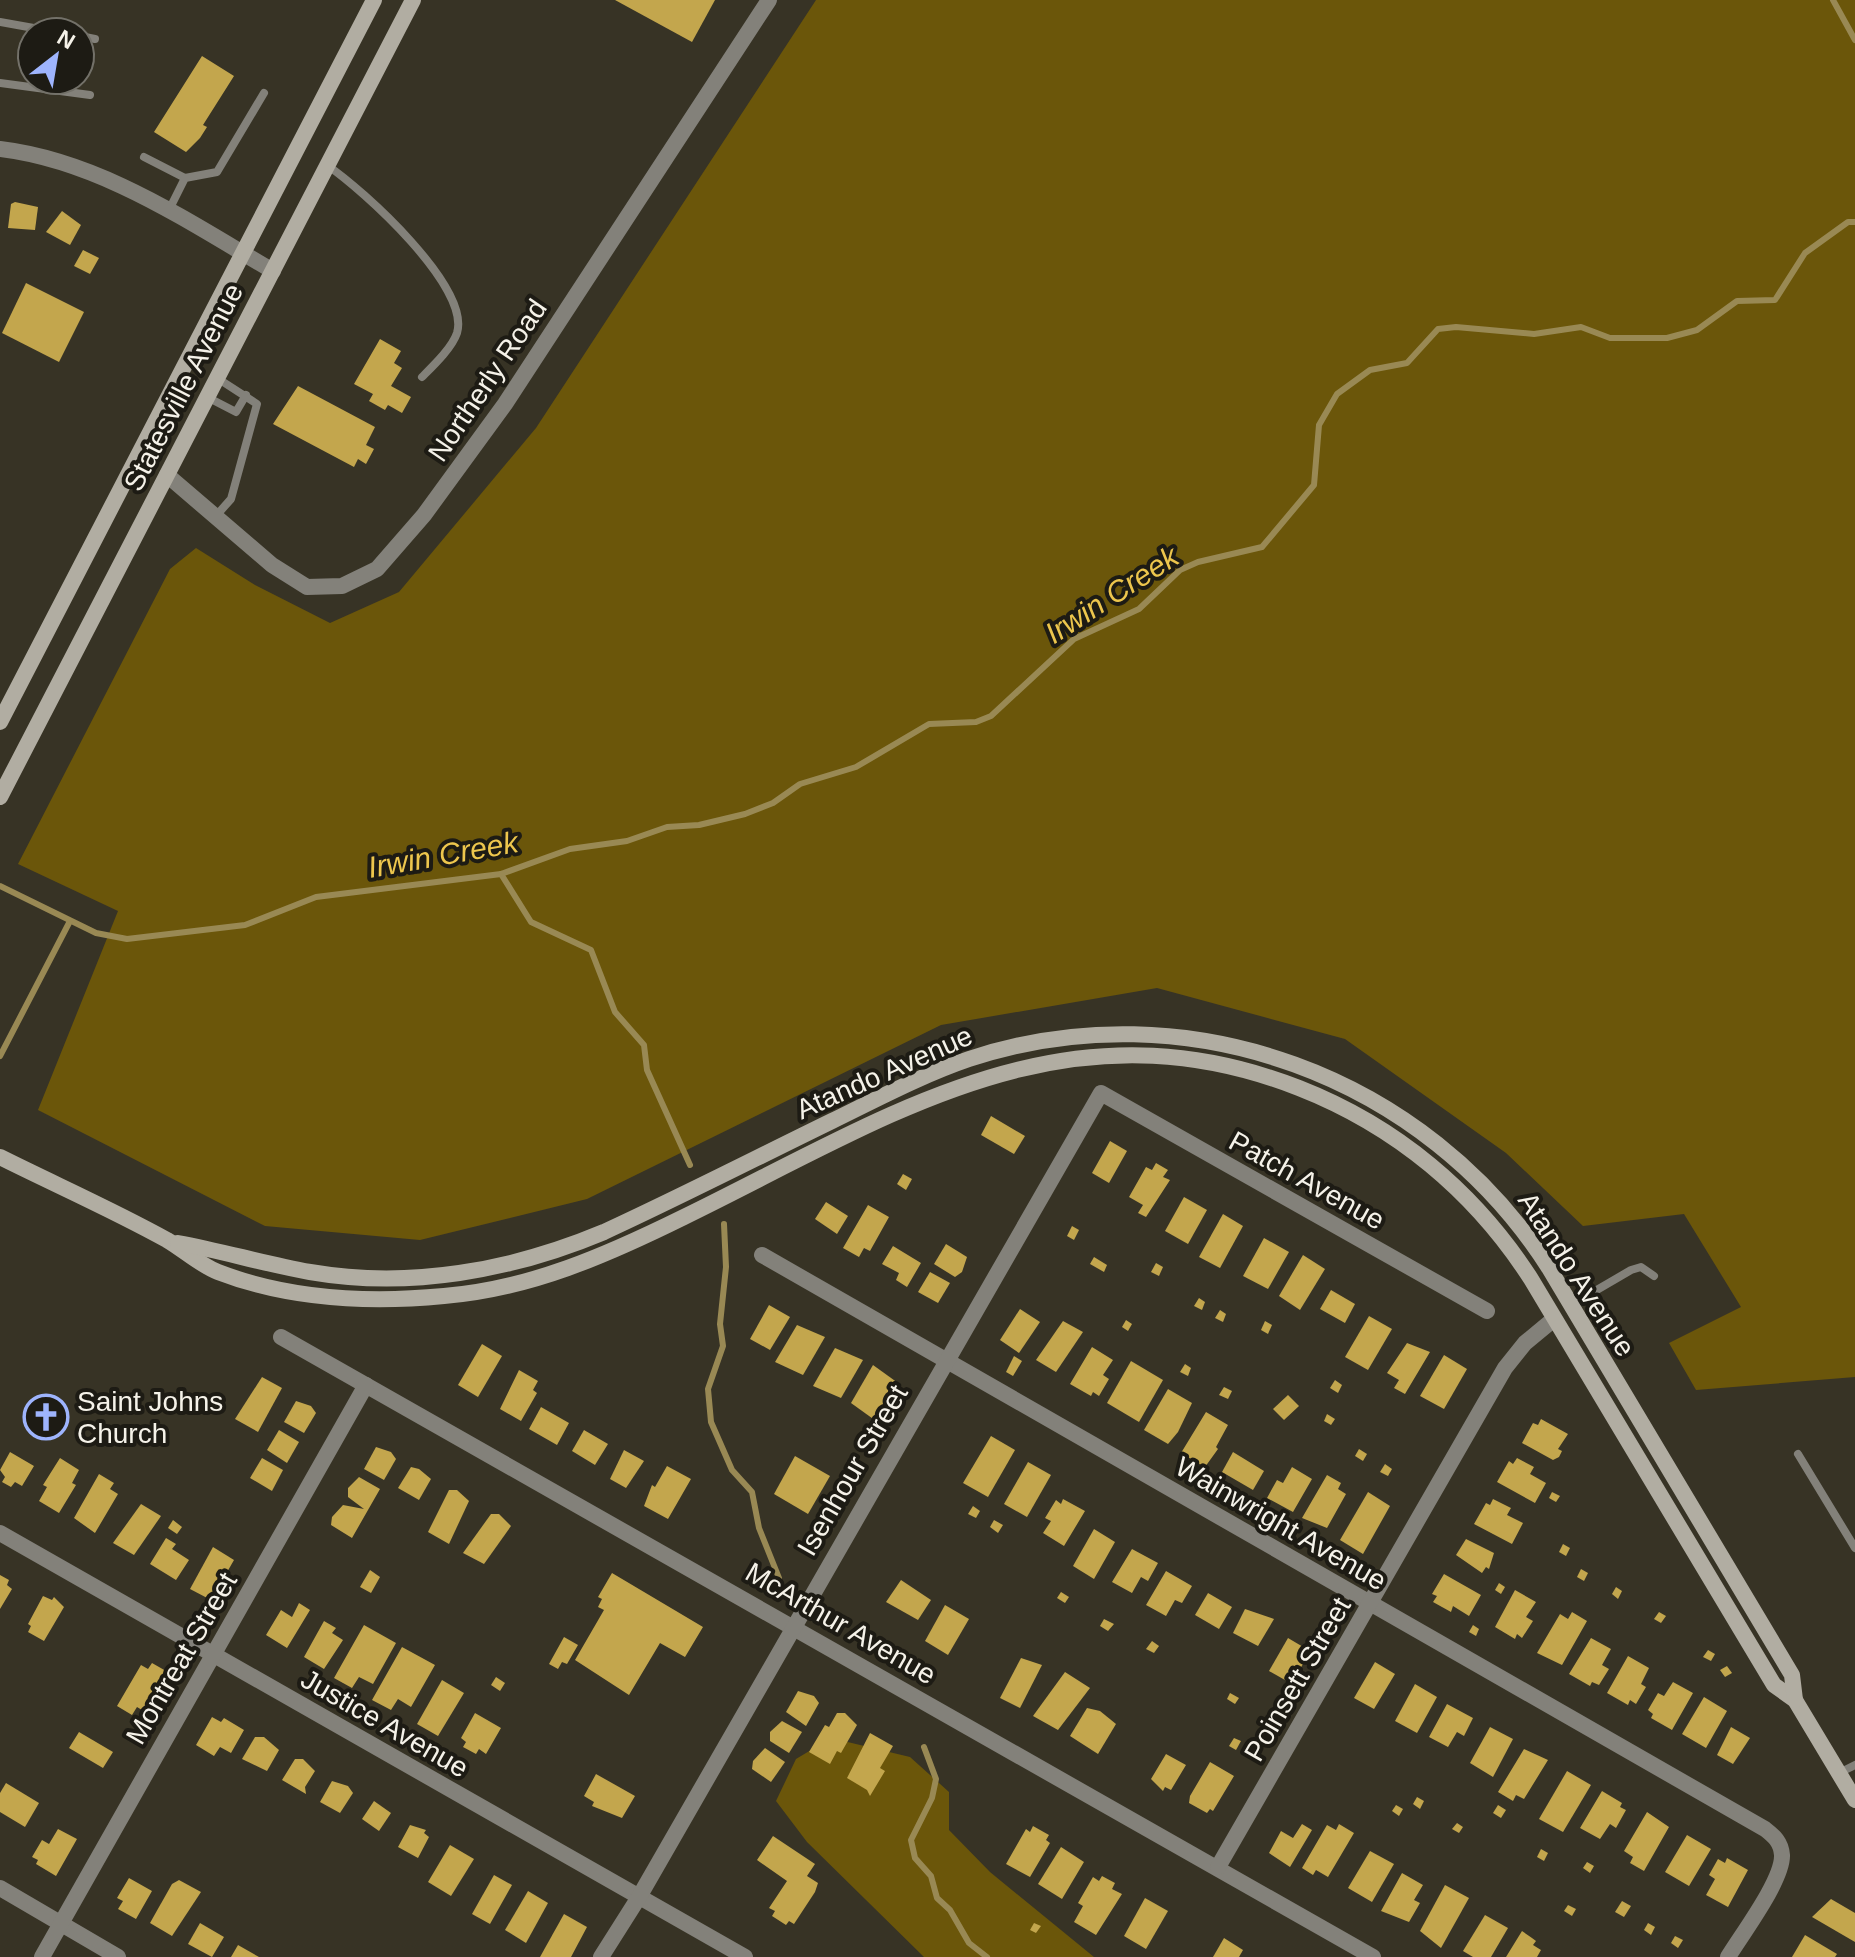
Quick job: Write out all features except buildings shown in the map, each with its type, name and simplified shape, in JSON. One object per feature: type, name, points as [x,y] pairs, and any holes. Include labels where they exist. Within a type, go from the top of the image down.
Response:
[{"type":"main road","name":"Statesville Avenue","points":[[0,722],[374,0]]},
{"type":"main road","name":"Statesville Avenue","points":[[0,797],[413,0]]},
{"type":"main road","name":"Atando Avenue","points":[[168,1241],[288,1268],[355,1277],[422,1277],[490,1268],[558,1250],[604,1232],[959,1063],[1037,1042],[1104,1035],[1160,1035],[1216,1042],[1289,1061],[1348,1086],[1409,1122],[1450,1153],[1503,1205],[1535,1246],[1792,1675],[1795,1700]]},
{"type":"main road","name":"Atando Avenue","points":[[0,1157],[168,1241],[214,1270],[308,1293],[400,1299],[494,1289],[565,1271],[612,1252],[917,1103],[977,1079],[1062,1060],[1148,1056],[1212,1063],[1270,1078],[1339,1105],[1397,1139],[1455,1186],[1487,1220],[1517,1258],[1774,1685],[1795,1700],[1855,1800]]},
{"type":"street","name":"Northerly Road","points":[[167,475],[272,565],[307,587],[342,586],[377,569],[424,515],[505,404],[769,0]]},
{"type":"street","points":[[0,149],[40,155],[75,167],[168,211],[273,271]]},
{"type":"street","name":"Patch Avenue","points":[[1101,1093],[1487,1311]]},
{"type":"street","name":"Isenhour Street","points":[[601,1957],[639,1897],[1101,1093]]},
{"type":"street","name":"Wainwright Avenue","points":[[762,1255],[1371,1604],[1607,1735],[1775,1836],[1782,1857],[1778,1873],[1728,1957]]},
{"type":"street","name":"Poinsett Street","points":[[1218,1867],[1505,1368],[1525,1343],[1554,1319]]},
{"type":"street","name":"McArthur Avenue","points":[[281,1337],[1373,1957]]},
{"type":"street","name":"Montreat Street","points":[[42,1957],[366,1385]]},
{"type":"street","name":"Justice Avenue","points":[[0,1533],[745,1957]]},
{"type":"street","points":[[0,1888],[118,1957]]},
{"type":"lane","points":[[144,157],[185,178],[217,172],[264,93]]},
{"type":"lane","points":[[327,165],[362,189],[411,239],[457,313],[457,333],[422,377]]},
{"type":"lane","points":[[168,211],[185,178]]},
{"type":"lane","points":[[215,517],[231,499],[244,463],[257,404],[217,378]]},
{"type":"lane","points":[[207,397],[236,412],[246,395]]},
{"type":"lane","points":[[1571,1305],[1631,1270],[1641,1267],[1654,1276]]},
{"type":"lane","points":[[1798,1454],[1855,1548]]},
{"type":"lane","points":[[1839,1773],[1855,1765]]},
{"type":"shaded area","points":[[816,0],[1855,0],[1855,1377],[1696,1390],[1669,1343],[1741,1307],[1684,1214],[1583,1226],[1506,1153],[1345,1039],[1157,988],[941,1025],[587,1199],[420,1240],[265,1226],[38,1110],[118,911],[18,864],[170,569],[196,548],[255,585],[330,623],[399,592],[536,428]]},
{"type":"shaded area","points":[[831,1738],[910,1757],[949,1792],[949,1830],[990,1872],[1094,1957],[924,1957],[807,1842],[776,1801],[796,1759]]},
{"type":"waterway","points":[[1833,0],[1855,40]]},
{"type":"waterway","name":"Irwin Creek","points":[[0,886],[96,933],[127,939],[245,925],[316,897],[501,874],[570,849],[627,841],[667,827],[699,825],[745,814],[773,803],[800,784],[856,767],[929,724],[976,722],[991,716],[1074,639],[1139,609],[1180,570],[1198,562],[1262,547],[1314,485],[1319,425],[1337,394],[1370,370],[1407,363],[1438,329],[1456,327],[1534,334],[1581,327],[1610,338],[1667,338],[1697,330],[1737,301],[1775,300],[1805,253],[1848,222],[1855,222]]},
{"type":"waterway","points":[[501,874],[531,922],[591,950],[615,1012],[644,1045],[647,1070],[690,1165]]},
{"type":"waterway","points":[[0,1056],[70,921]]},
{"type":"waterway","points":[[724,1224],[726,1267],[720,1324],[723,1346],[708,1389],[711,1422],[732,1470],[752,1492],[759,1528],[779,1578]]},
{"type":"waterway","points":[[924,1747],[936,1779],[932,1798],[911,1840],[915,1858],[931,1876],[937,1898],[950,1910],[969,1943],[987,1957]]},
{"type":"place","name":"Saint Johns Church","points":[[46,1417]]}]
